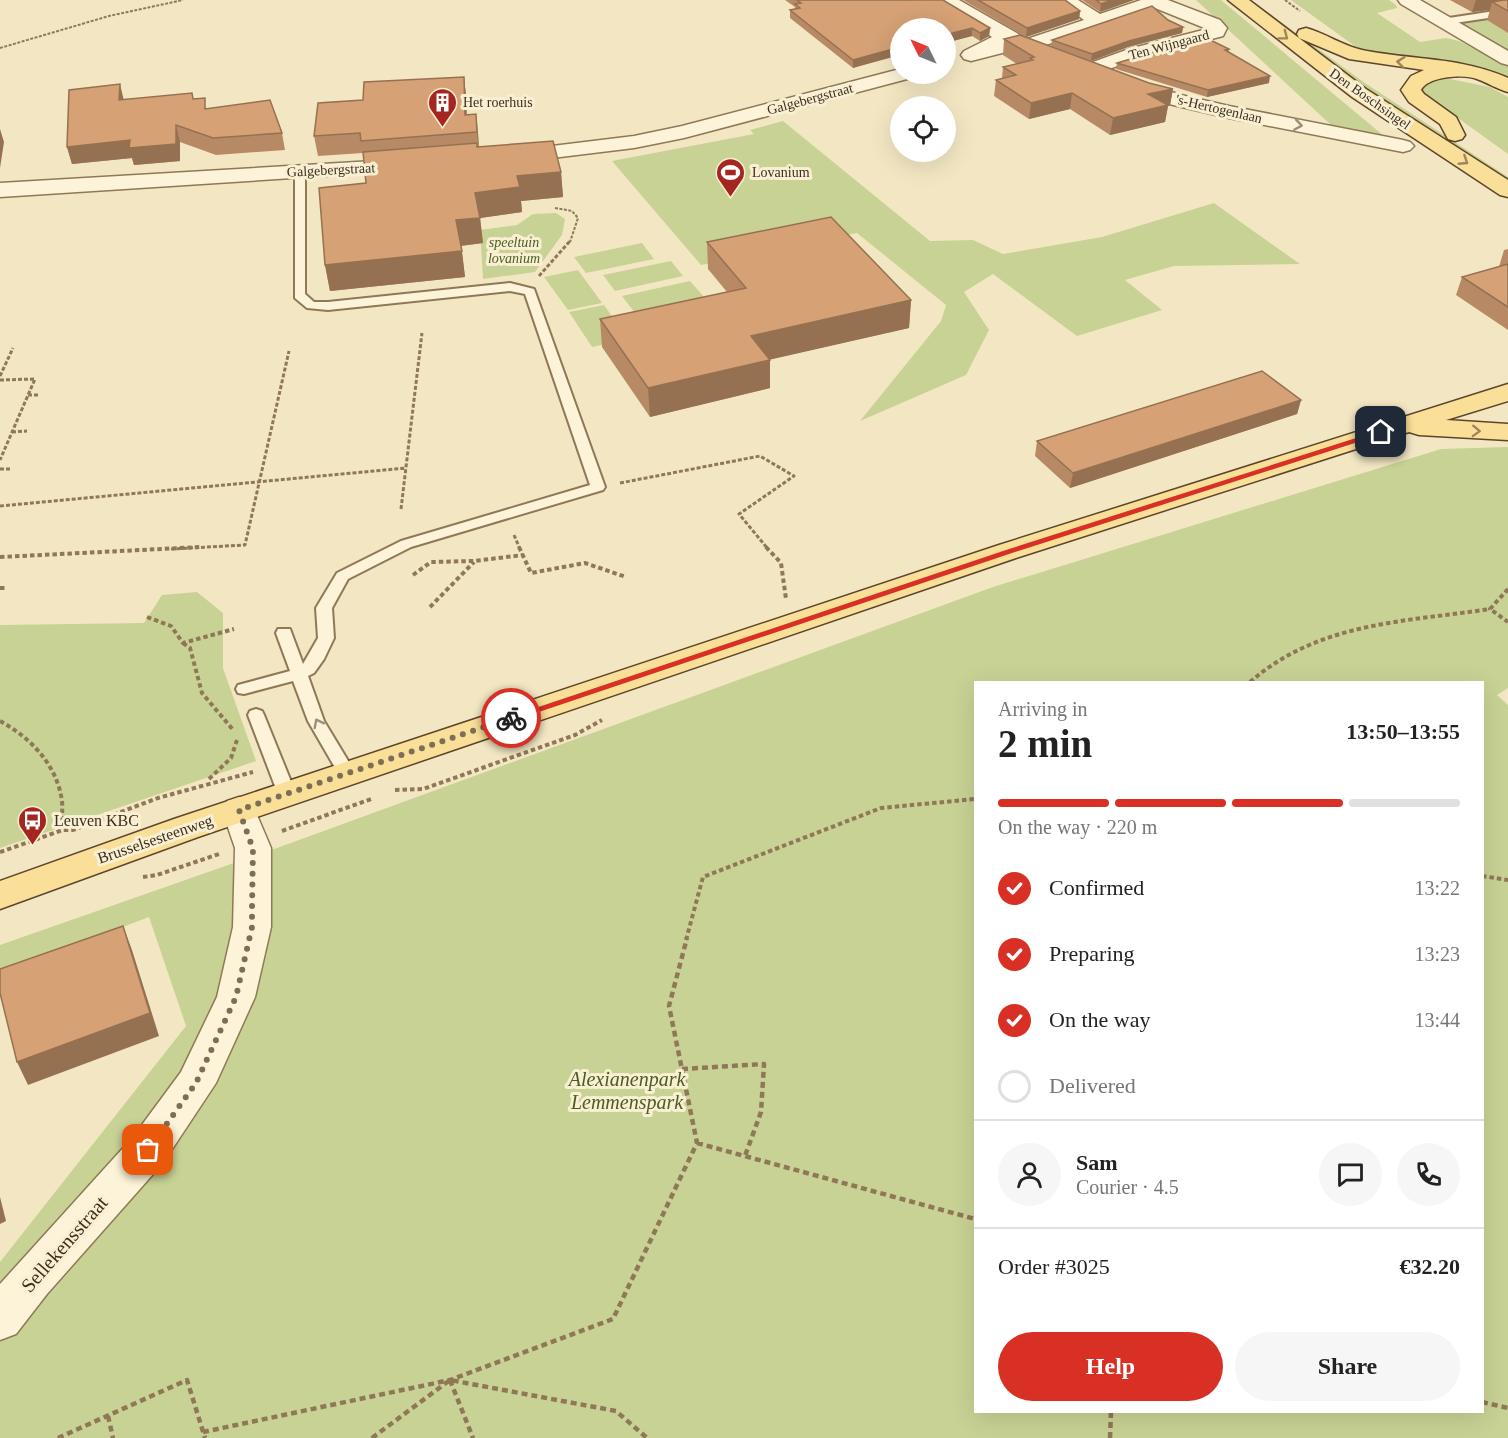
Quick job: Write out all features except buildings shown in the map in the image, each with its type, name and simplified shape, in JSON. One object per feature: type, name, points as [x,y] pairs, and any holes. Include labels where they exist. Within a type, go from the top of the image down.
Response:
[{"type":"main road","name":"Den Boschsingel","points":[[1237,0],[1503,199]]},
{"type":"main road","name":"Den Boschsingel","points":[[1262,0],[1306,34],[1508,168]]},
{"type":"main road","points":[[1306,34],[1356,55],[1461,69],[1483,74],[1504,84]]},
{"type":"main road","points":[[1455,135],[1449,122],[1413,94],[1411,90],[1415,81],[1432,74],[1452,73],[1504,84]]},
{"type":"main road","points":[[1359,93],[1403,146],[1503,199]]},
{"type":"main road","name":"Brusselsesteenweg","points":[[0,895],[239,810],[998,555],[1508,392]]},
{"type":"main road","points":[[1403,425],[1508,432]]},
{"type":"street","name":"'s-Hertogenlaan","points":[[946,0],[1017,42],[1154,93],[1199,106],[1403,146]]},
{"type":"street","points":[[1066,0],[1097,20]]},
{"type":"street","points":[[1407,0],[1508,59]]},
{"type":"street","name":"Ten Wijngaard","points":[[1017,42],[1158,1],[1218,28],[1216,32],[1114,59],[1089,70]]},
{"type":"street","points":[[962,57],[1017,42]]},
{"type":"street","name":"Galgebergstraat","points":[[489,159],[588,148],[684,132],[890,78]]},
{"type":"street","name":"Galgebergstraat","points":[[0,190],[424,165]]},
{"type":"street","name":"Sellekensstraat","points":[[0,1319],[31,1279],[148,1150],[196,1083],[236,997],[252,927],[253,849],[239,810]]},
{"type":"lane","points":[[1442,22],[1508,12]]},
{"type":"lane","points":[[244,689],[299,674],[308,669],[326,638],[324,608],[342,576],[406,544],[598,487],[530,292],[510,287],[328,306],[311,305],[299,295],[300,172]]},
{"type":"lane","points":[[284,633],[316,721],[347,774]]},
{"type":"lane","points":[[256,715],[287,794]]},
{"type":"path","points":[[0,48],[109,16],[183,0]]},
{"type":"path","points":[[530,292],[538,276],[566,250],[577,231],[578,218],[572,211],[555,208]]},
{"type":"path","points":[[401,509],[422,333]]},
{"type":"path","points":[[0,460],[35,378],[0,378],[13,348]]},
{"type":"path","points":[[0,556],[245,545],[289,351]]},
{"type":"path","points":[[28,395],[40,395]]},
{"type":"path","points":[[12,432],[27,431]]},
{"type":"path","points":[[598,487],[760,456],[794,476],[739,514],[752,532],[781,563],[784,595],[799,622]]},
{"type":"path","points":[[0,507],[406,468]]},
{"type":"path","points":[[0,469],[11,469]]},
{"type":"path","points":[[492,517],[517,537],[531,573],[585,564],[626,577]]},
{"type":"path","points":[[412,575],[431,561],[474,561],[524,555]]},
{"type":"path","points":[[430,607],[474,561]]},
{"type":"path","points":[[1251,681],[1262,669],[1292,650],[1327,638],[1391,622],[1490,609],[1508,589]]},
{"type":"path","points":[[1490,609],[1508,622]]},
{"type":"path","points":[[147,617],[171,626],[189,648],[202,693],[238,737],[237,750],[230,763],[209,779]]},
{"type":"path","points":[[183,642],[234,629]]},
{"type":"path","points":[[0,721],[28,740],[44,758],[59,782],[63,806],[60,822],[63,830]]},
{"type":"path","points":[[0,852],[63,830],[73,830],[120,814],[134,806],[158,798],[248,773]]},
{"type":"path","points":[[58,1438],[187,1380],[204,1435],[450,1380],[613,1319],[698,1143],[669,1006],[703,877],[881,808],[974,799]]},
{"type":"path","points":[[141,877],[157,875],[221,854]]},
{"type":"path","points":[[1484,876],[1508,880]]},
{"type":"path","points":[[682,1069],[764,1064],[761,1112],[745,1156]]},
{"type":"path","points":[[698,1143],[974,1219]]},
{"type":"path","points":[[450,1380],[473,1438]]},
{"type":"path","points":[[372,1438],[450,1380],[616,1411],[647,1438]]},
{"type":"path","points":[[1484,1402],[1508,1408]]},
{"type":"path","points":[[1110,1438],[1111,1413]]},
{"type":"path","points":[[108,1416],[113,1438]]},
{"type":"green space","points":[[1196,0],[1221,0],[1384,136],[1331,125]]},
{"type":"green space","points":[[1245,0],[1251,0],[1365,83],[1508,177],[1508,181],[1380,98]]},
{"type":"green space","points":[[1291,0],[1389,0],[1397,8],[1377,13],[1420,42],[1446,38],[1459,41],[1508,65],[1508,77],[1467,65],[1363,52]]},
{"type":"green space","points":[[1508,16],[1508,50],[1460,23]]},
{"type":"green space","points":[[1440,77],[1490,87],[1508,97],[1508,154],[1426,95],[1421,88],[1422,84]]},
{"type":"green space","points":[[783,121],[930,241],[973,240],[1003,254],[1102,237],[1214,203],[1300,264],[1174,266],[1125,280],[1162,310],[1077,336],[993,274],[964,292],[989,330],[966,375],[860,421],[941,321],[946,305],[857,233],[701,265],[612,161],[754,134],[750,130]]},
{"type":"green space","name":"speeltuin lovanium","points":[[556,213],[565,219],[562,235],[535,272],[483,279],[480,230],[517,225],[533,214]]},
{"type":"green space","points":[[642,243],[654,259],[586,273],[574,257]]},
{"type":"green space","points":[[671,261],[683,276],[615,291],[603,275]]},
{"type":"green space","points":[[578,270],[602,303],[568,310],[544,277]]},
{"type":"green space","points":[[690,281],[704,297],[635,313],[622,296]]},
{"type":"green space","points":[[604,305],[628,339],[592,347],[569,312]]},
{"type":"green space","name":"Alexianenpark Lemmenspark","points":[[1508,447],[1508,688],[1497,695],[1508,705],[1508,1438],[0,1438],[0,1262],[186,1026],[149,917],[0,974],[0,945],[277,848],[993,587],[1441,449]]},
{"type":"green space","points":[[197,592],[223,613],[223,668],[256,761],[0,848],[0,625],[144,623],[162,595]]},
{"type":"way so far","points":[[148,1150],[196,1083],[236,997],[252,927],[253,849],[239,810],[511,718]]},
{"type":"place","name":"Het roerhuis","points":[[442,128]]},
{"type":"place","name":"Lovanium","points":[[731,198]]},
{"type":"place","name":"Leuven KBC","points":[[33,846]]},
{"type":"route","points":[[511,718],[1009,551],[1381,432]]}]
